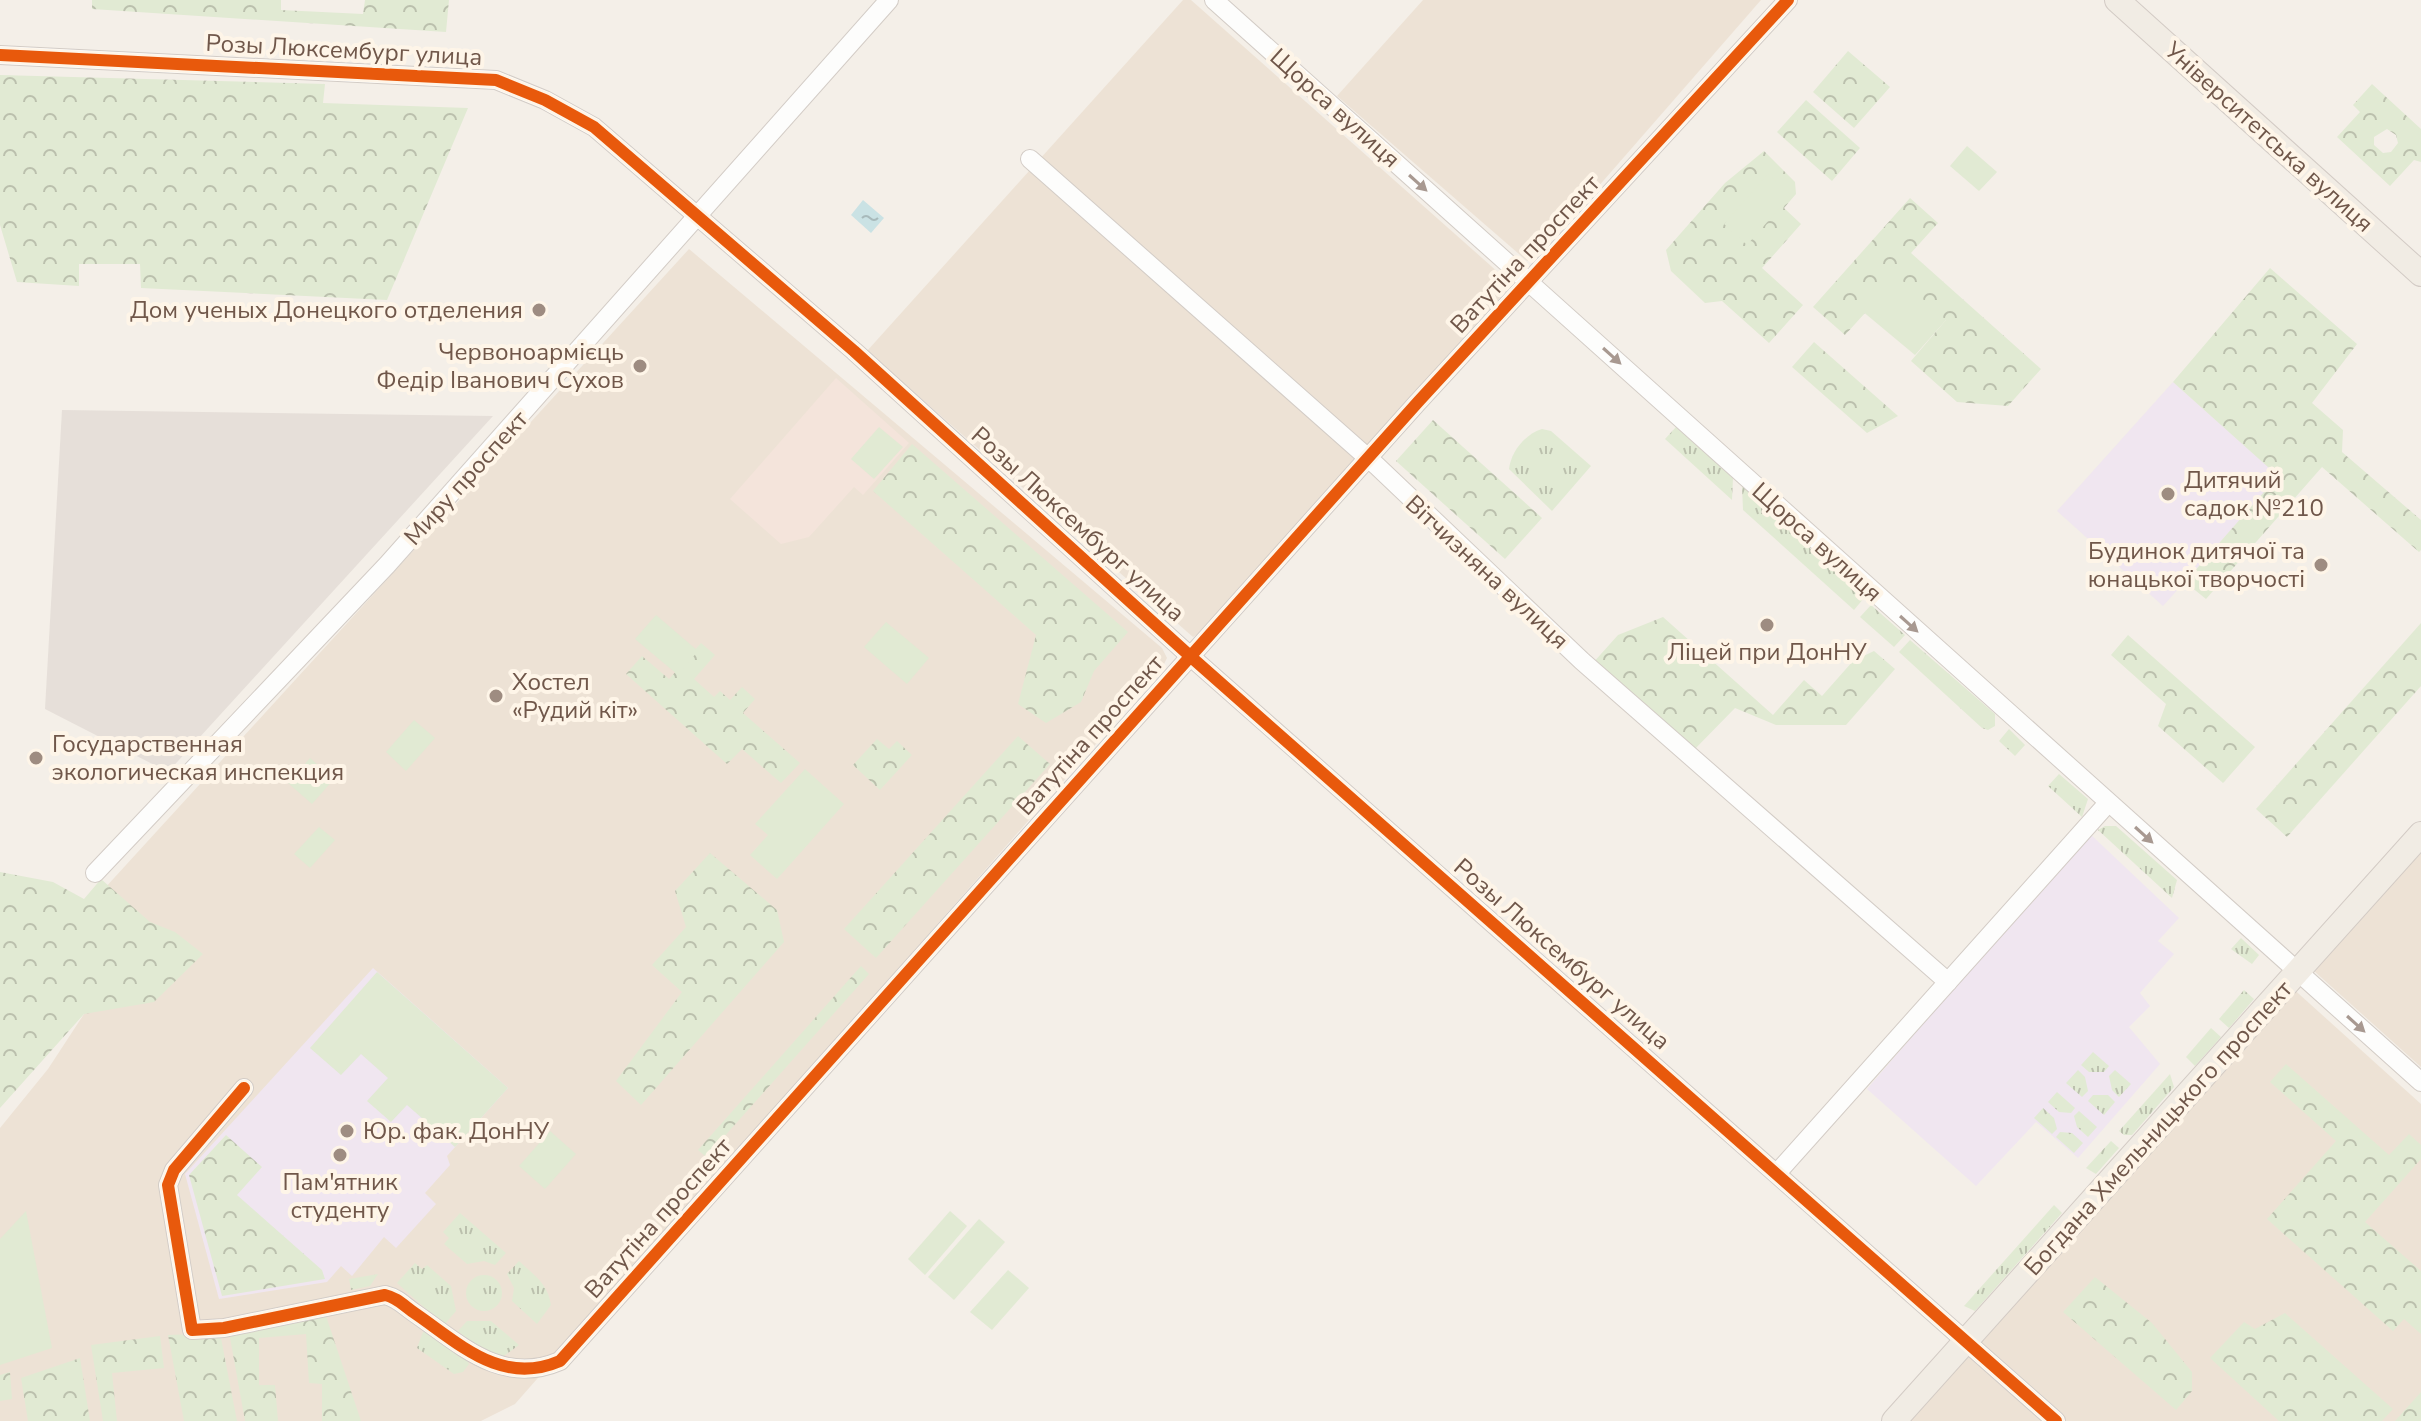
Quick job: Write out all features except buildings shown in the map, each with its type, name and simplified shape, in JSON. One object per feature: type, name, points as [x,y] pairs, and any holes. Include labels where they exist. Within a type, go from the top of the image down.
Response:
[{"type":"main road","name":"Університетська вулиця","points":[[2117,0],[2421,274]]},
{"type":"main road","name":"Богдана Хмельницького проспект","points":[[1894,1421],[2421,834]]},
{"type":"street","name":"Миру проспект","points":[[95,873],[387,565],[889,0]]},
{"type":"street","name":"Щорса вулиця","points":[[1214,0],[2421,1082]]},
{"type":"street","name":"Ватутіна проспект","points":[[244,1088],[174,1170],[168,1185],[192,1330],[224,1328],[385,1295],[396,1297],[445,1335],[493,1366],[523,1371],[560,1361],[1367,459],[1788,0]]},
{"type":"street","name":"Розы Люксембург улица","points":[[0,55],[496,80],[545,100],[594,127],[865,361],[1190,656],[2056,1421]]},
{"type":"street","name":"Вітчизняна вулиця","points":[[1030,159],[1367,459],[1566,647],[1948,982]]},
{"type":"street","points":[[1777,1173],[2108,803]]},
{"type":"shaded area","points":[[1183,0],[1191,0],[1508,281],[1507,290],[1202,632],[1193,637],[867,351]]},
{"type":"shaded area","points":[[1423,0],[1761,0],[1536,258],[1527,261],[1337,96]]},
{"type":"shaded area","points":[[689,249],[1162,648],[1167,658],[1161,670],[515,1404],[481,1421],[0,1421],[0,1128],[48,1069],[84,1014],[83,912]]},
{"type":"shaded area","points":[[836,378],[909,443],[863,495],[854,487],[809,537],[781,544],[730,499]]},
{"type":"shaded area","name":"Дитячий садок №210","points":[[2173,382],[2279,476],[2163,606],[2057,511]]},
{"type":"shaded area","points":[[62,410],[493,416],[168,772],[45,709]]},
{"type":"shaded area","points":[[2088,832],[2179,918],[2158,941],[2174,954],[2140,993],[2150,1006],[2129,1027],[2160,1064],[2078,1158],[2036,1122],[1976,1186],[1867,1089]]},
{"type":"shaded area","points":[[2421,851],[2421,1067],[2313,970]]},
{"type":"shaded area","name":"Юр. фак. ДонНУ","points":[[373,968],[508,1088],[447,1156],[450,1165],[425,1193],[436,1204],[396,1248],[384,1237],[352,1276],[341,1266],[327,1282],[219,1299],[185,1174]]},
{"type":"shaded area","points":[[2289,985],[2421,1104],[2421,1421],[1910,1421]]},
{"type":"green space","points":[[92,0],[281,0],[281,10],[363,14],[365,0],[449,0],[446,32],[92,9]]},
{"type":"green space","points":[[1848,51],[1890,87],[1854,128],[1813,92]]},
{"type":"green space","points":[[0,75],[325,84],[323,103],[468,108],[387,300],[141,288],[140,264],[79,264],[79,286],[17,282],[0,225]]},
{"type":"green space","points":[[2372,84],[2421,129],[2421,162],[2414,160],[2390,186],[2337,137],[2360,112],[2353,105]],"holes":[[[2387,129],[2396,135],[2398,143],[2391,152],[2383,153],[2374,145],[2374,137]]]},
{"type":"green space","points":[[1806,100],[1860,148],[1832,181],[1777,132]]},
{"type":"green space","points":[[1967,146],[1997,172],[1979,191],[1950,166]]},
{"type":"green space","points":[[1764,151],[1795,182],[1796,194],[1784,208],[1801,224],[1762,268],[1803,305],[1769,343],[1722,301],[1705,303],[1671,271],[1666,250],[1725,183]]},
{"type":"green space","points":[[1768,174],[1791,195],[1747,245],[1724,224]]},
{"type":"green space","points":[[1910,198],[1938,223],[1911,253],[2041,369],[2008,406],[1957,402],[1911,361],[1946,320],[1862,310],[1865,313],[1845,335],[1813,307]]},
{"type":"green space","points":[[2270,268],[2357,344],[2312,403],[2343,430],[2342,452],[2421,520],[2421,550],[2419,552],[2322,467],[2206,599],[2185,582],[2278,476],[2173,382]]},
{"type":"green space","points":[[1894,273],[1946,320],[1915,355],[1861,310]]},
{"type":"green space","points":[[1814,342],[1898,416],[1867,433],[1792,367]]},
{"type":"green space","points":[[1433,420],[1542,518],[1505,559],[1396,461]]},
{"type":"green space","points":[[879,427],[903,447],[874,479],[851,459]]},
{"type":"green space","points":[[1676,427],[1733,478],[1732,500],[1665,439]]},
{"type":"green space","points":[[1542,429],[1551,431],[1591,466],[1552,511],[1509,469],[1520,444]]},
{"type":"green space","points":[[912,444],[1128,632],[1094,671],[1081,702],[1046,723],[1018,704],[1036,635],[873,491]]},
{"type":"green space","points":[[1742,486],[1864,598],[1854,610],[1743,510]]},
{"type":"green space","points":[[1871,605],[1905,635],[1894,647],[1860,617]]},
{"type":"green space","points":[[656,615],[698,651],[678,675],[635,639]]},
{"type":"green space","points":[[1663,617],[1773,715],[1804,680],[1822,696],[1853,661],[1874,651],[1895,669],[1846,725],[1776,725],[1735,708],[1692,752],[1592,664],[1618,635]]},
{"type":"green space","points":[[886,622],[929,658],[907,684],[864,647]]},
{"type":"green space","points":[[2421,623],[2421,686],[2287,837],[2256,809]]},
{"type":"green space","points":[[2128,635],[2255,747],[2223,783],[2158,726],[2166,704],[2111,655]]},
{"type":"green space","points":[[1910,640],[1995,714],[1995,726],[1988,730],[1982,728],[1899,652]]},
{"type":"green space","points":[[701,643],[715,655],[694,679],[714,697],[720,691],[730,700],[742,687],[755,699],[743,713],[800,763],[781,783],[742,749],[727,764],[626,674],[642,656],[669,679]]},
{"type":"green space","points":[[414,720],[435,738],[406,771],[386,752]]},
{"type":"green space","points":[[2009,729],[2025,745],[2015,756],[1999,741]]},
{"type":"green space","points":[[1018,736],[1050,764],[876,958],[844,929]]},
{"type":"green space","points":[[877,739],[889,749],[897,741],[912,755],[880,790],[853,765]]},
{"type":"green space","points":[[310,758],[334,779],[312,804],[288,783]]},
{"type":"green space","points":[[805,769],[844,804],[777,879],[750,855],[768,835],[755,824]]},
{"type":"green space","points":[[2059,774],[2088,799],[2082,817],[2048,786]]},
{"type":"green space","points":[[2116,826],[2177,880],[2172,898],[2098,830]]},
{"type":"green space","points":[[319,827],[335,840],[310,868],[294,854]]},
{"type":"green space","points":[[710,853],[777,910],[784,942],[641,1105],[616,1081],[682,992],[652,965],[686,927],[675,891]]},
{"type":"green space","points":[[0,872],[53,882],[84,899],[101,879],[150,922],[175,932],[203,954],[154,1002],[84,1014],[0,1108]]},
{"type":"green space","points":[[2241,938],[2259,955],[2252,964],[2231,949]]},
{"type":"green space","points":[[861,966],[869,974],[706,1157],[698,1150]]},
{"type":"green space","points":[[377,972],[508,1088],[455,1147],[407,1105],[391,1122],[367,1101],[388,1078],[361,1054],[341,1075],[310,1048]]},
{"type":"green space","points":[[2244,990],[2254,999],[2229,1028],[2219,1019]]},
{"type":"green space","points":[[2211,1028],[2221,1037],[2195,1066],[2186,1057]]},
{"type":"green space","points":[[2093,1052],[2109,1066],[2104,1072],[2089,1072],[2081,1065]]},
{"type":"green space","points":[[2286,1064],[2389,1155],[2409,1134],[2421,1145],[2421,1159],[2365,1222],[2421,1271],[2421,1334],[2404,1319],[2393,1331],[2267,1219],[2336,1141],[2270,1082]]},
{"type":"green space","points":[[2078,1070],[2085,1077],[2088,1091],[2082,1097],[2066,1083]]},
{"type":"green space","points":[[2115,1070],[2131,1084],[2119,1097],[2112,1090],[2109,1076]]},
{"type":"green space","points":[[2170,1074],[2174,1087],[2132,1135],[2119,1131]]},
{"type":"green space","points":[[2057,1092],[2075,1108],[2071,1113],[2059,1112],[2048,1102]]},
{"type":"green space","points":[[2093,1095],[2108,1095],[2115,1102],[2104,1115],[2088,1101]]},
{"type":"green space","points":[[2043,1108],[2054,1118],[2057,1129],[2052,1134],[2034,1118]]},
{"type":"green space","points":[[2079,1111],[2097,1127],[2088,1137],[2077,1127],[2074,1116]]},
{"type":"green space","points":[[550,1131],[576,1154],[545,1189],[519,1166]]},
{"type":"green space","points":[[2060,1132],[2072,1133],[2083,1143],[2074,1153],[2056,1137]]},
{"type":"green space","points":[[226,1135],[262,1167],[237,1195],[322,1270],[325,1279],[222,1296],[189,1175]]},
{"type":"green space","points":[[2111,1141],[2119,1148],[2096,1174],[2086,1168]]},
{"type":"green space","points":[[2054,1205],[2062,1213],[1975,1311],[1964,1306]]},
{"type":"green space","points":[[26,1211],[52,1348],[0,1365],[0,1239]]},
{"type":"green space","points":[[950,1211],[967,1226],[925,1275],[908,1259]]},
{"type":"green space","points":[[460,1213],[506,1253],[495,1265],[484,1261],[467,1264],[444,1244],[449,1238],[443,1232]]},
{"type":"green space","points":[[979,1219],[1005,1242],[954,1300],[928,1277]]},
{"type":"green space","points":[[519,1261],[540,1280],[551,1305],[537,1324],[512,1301],[514,1288],[507,1274]]},
{"type":"green space","points":[[415,1263],[422,1269],[427,1265],[451,1286],[456,1311],[444,1325],[397,1283]]},
{"type":"green space","points":[[1008,1270],[1029,1288],[992,1330],[970,1312]]},
{"type":"green space","points":[[378,1274],[370,1286],[351,1290],[349,1279]]},
{"type":"green space","points":[[484,1275],[497,1280],[502,1293],[497,1306],[484,1311],[471,1306],[466,1293],[471,1280]]},
{"type":"green space","points":[[2095,1277],[2152,1323],[2192,1372],[2192,1391],[2176,1410],[2063,1312]]},
{"type":"green space","points":[[324,1310],[361,1421],[322,1421],[322,1384],[309,1383],[306,1334],[259,1338],[259,1385],[275,1385],[278,1421],[245,1421],[229,1332]]},
{"type":"green space","points":[[2285,1313],[2393,1409],[2382,1421],[2279,1421],[2210,1358],[2244,1322],[2255,1329]]},
{"type":"green space","points":[[467,1321],[491,1321],[519,1345],[501,1358],[479,1350],[458,1331]]},
{"type":"green space","points":[[430,1331],[466,1358],[469,1364],[463,1372],[454,1374],[417,1348],[423,1332]]},
{"type":"green space","points":[[220,1333],[237,1421],[184,1421],[168,1335]]},
{"type":"green space","points":[[160,1336],[164,1368],[112,1373],[117,1421],[103,1421],[91,1345]]},
{"type":"green space","points":[[80,1358],[90,1421],[28,1421],[21,1378]]},
{"type":"green space","points":[[10,1372],[12,1399],[0,1401],[0,1375]]},
{"type":"green space","points":[[2421,1392],[2421,1421],[2395,1421]]},
{"type":"water","points":[[863,200],[884,218],[871,233],[851,215]]},
{"type":"cycle path","points":[[244,1088],[174,1170],[168,1185],[192,1330],[224,1328],[385,1295],[397,1300],[466,1349],[501,1365],[519,1369],[560,1361],[1418,402],[1788,0]]},
{"type":"cycle path","points":[[0,55],[496,80],[545,100],[594,127],[854,351],[1190,656],[2056,1421]]},
{"type":"place","name":"Дом ученых Донецкого отделения","points":[[539,310]]},
{"type":"place","name":"Червоноармієць Федір Іванович Сухов","points":[[640,366]]},
{"type":"place","name":"Дитячий садок №210","points":[[2168,494]]},
{"type":"place","name":"Будинок дитячої та юнацької творчості","points":[[2321,565]]},
{"type":"place","name":"Ліцей при ДонНУ","points":[[1767,625]]},
{"type":"place","name":"Хостел «Рудий кіт»","points":[[496,696]]},
{"type":"place","name":"Государственная экологическая инспекция","points":[[36,758]]},
{"type":"place","name":"Юр. фак. ДонНУ","points":[[347,1131]]},
{"type":"place","name":"Пам'ятник студенту","points":[[340,1155]]}]
